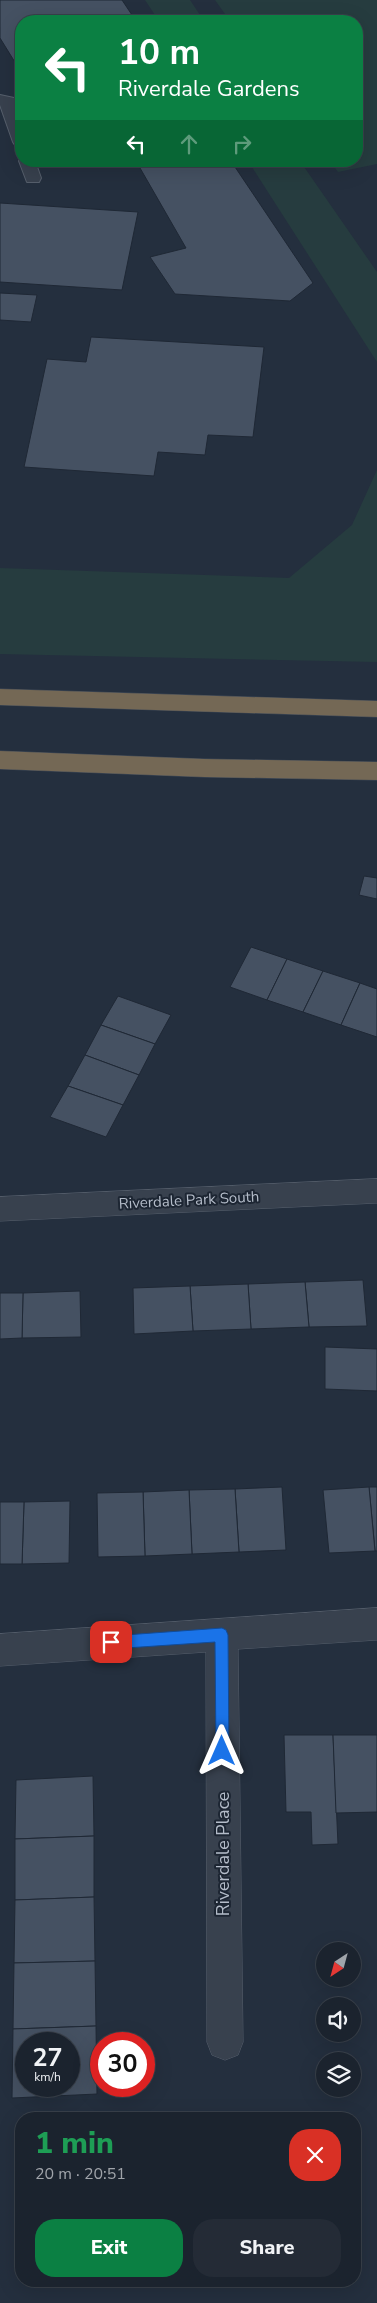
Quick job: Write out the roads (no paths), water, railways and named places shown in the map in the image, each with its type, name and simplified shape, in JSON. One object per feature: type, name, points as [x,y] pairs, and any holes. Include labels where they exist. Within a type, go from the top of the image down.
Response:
[{"type":"highway","points":[[0,697],[377,709]]},
{"type":"highway","points":[[0,760],[204,768],[377,771]]},
{"type":"street","name":"Riverdale Park South","points":[[0,1210],[377,1191]]},
{"type":"street","points":[[0,1650],[377,1624]]},
{"type":"street","name":"Riverdale Place","points":[[222,1635],[225,2042]]},
{"type":"lane","points":[[0,100],[8,101],[15,123]]},
{"type":"lane","points":[[30,167],[33,178]]}]
